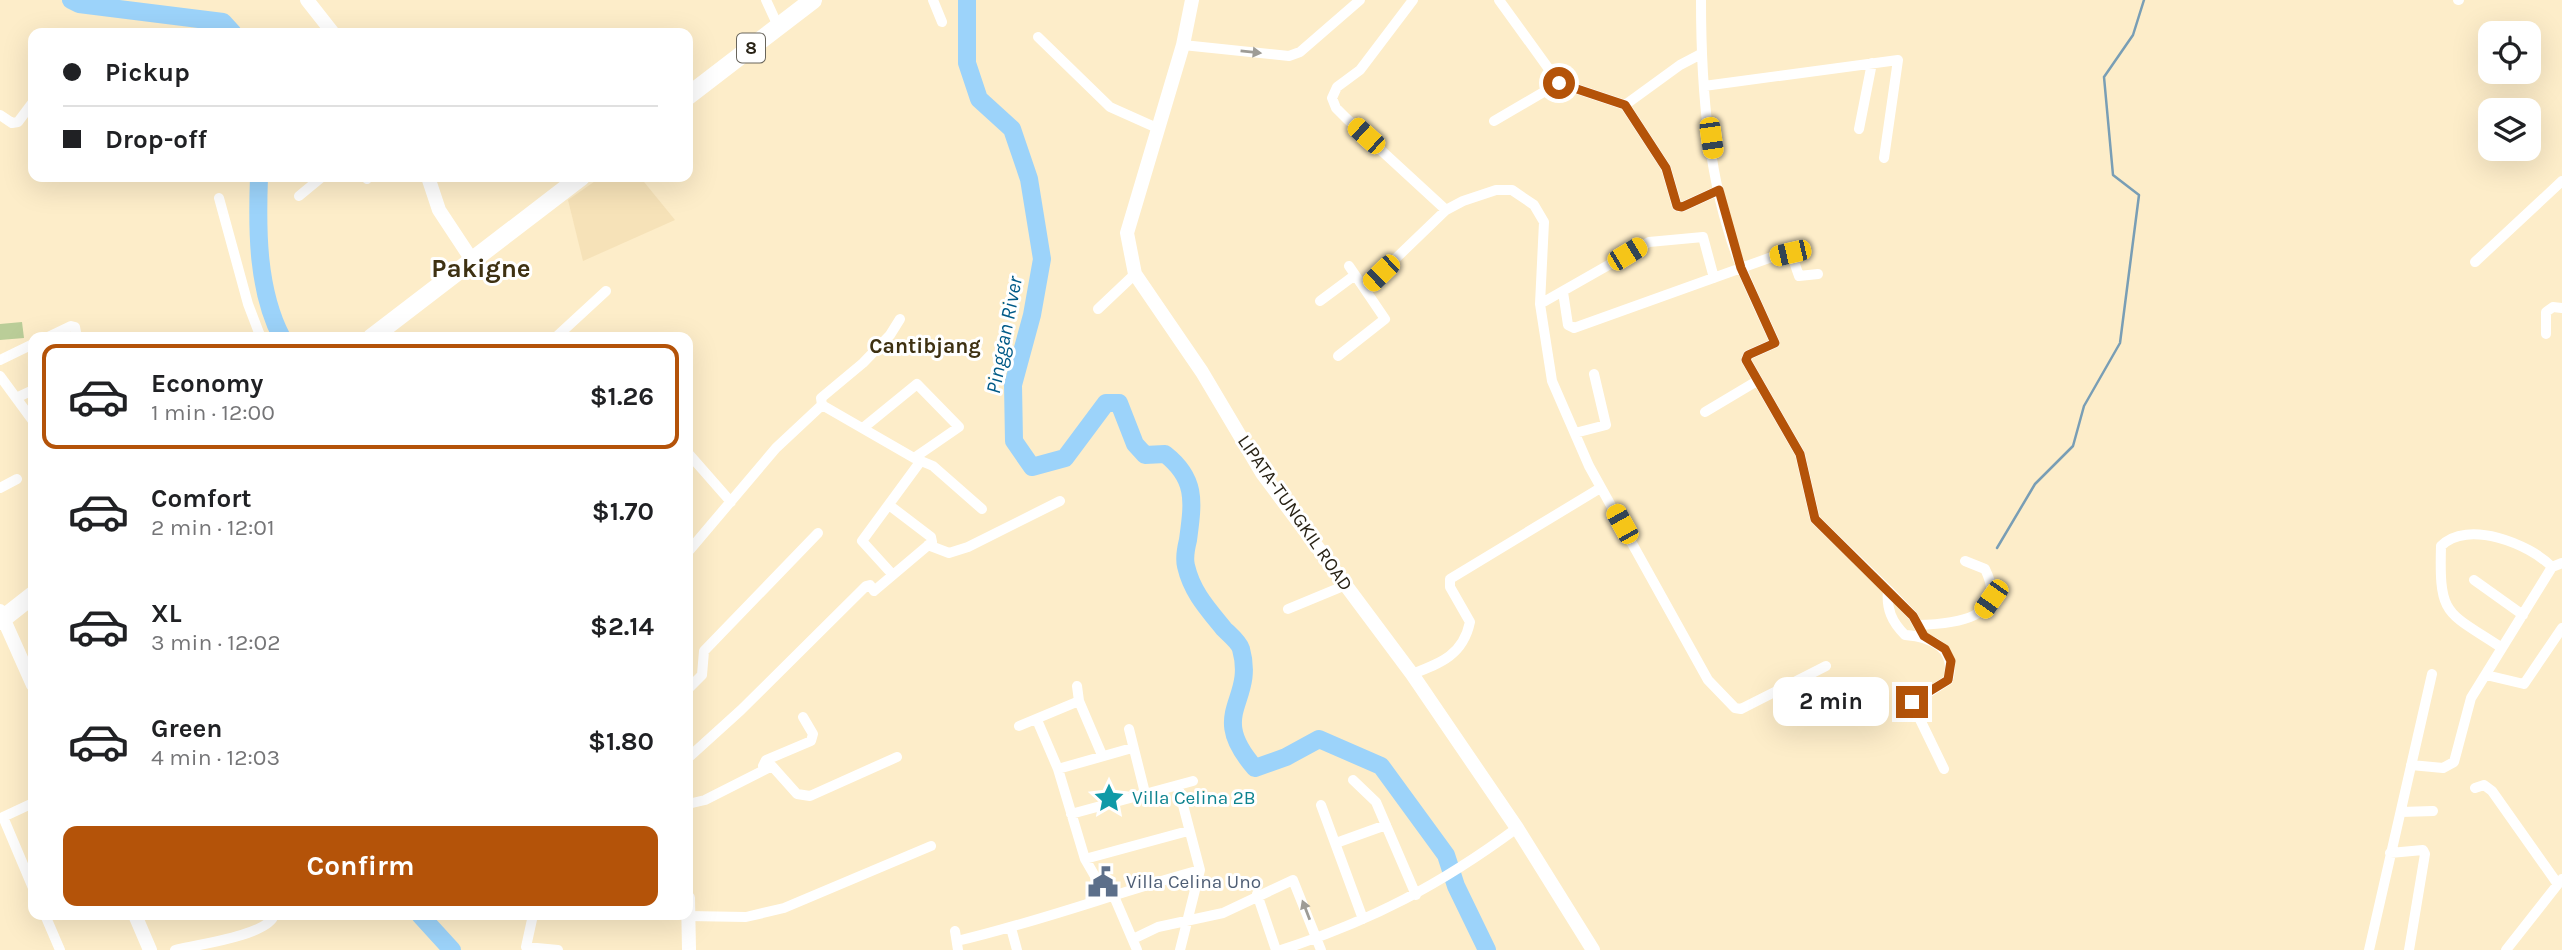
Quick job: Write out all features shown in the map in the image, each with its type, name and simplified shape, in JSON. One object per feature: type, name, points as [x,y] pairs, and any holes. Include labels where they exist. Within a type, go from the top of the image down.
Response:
[{"type":"highway","name":"8","points":[[693,92],[813,0]]},
{"type":"highway","points":[[379,332],[574,182]]},
{"type":"highway","points":[[1,617],[28,598]]},
{"type":"street","points":[[307,0],[329,28]]},
{"type":"street","points":[[766,0],[778,26]]},
{"type":"street","points":[[933,0],[942,22]]},
{"type":"street","name":"LIPATA-TUNGKIL ROAD","points":[[1192,0],[1183,45],[1127,233],[1135,274],[1202,372],[1262,473],[1412,674],[1517,828],[1593,950]]},
{"type":"street","points":[[1183,45],[1289,56],[1300,52],[1360,0]]},
{"type":"street","points":[[1413,0],[1360,70],[1337,87],[1332,98],[1336,108],[1346,118],[1446,210]]},
{"type":"street","points":[[1499,0],[1559,83],[1625,105],[1666,168],[1677,206],[1682,207],[1719,190]]},
{"type":"street","points":[[1701,0],[1704,86],[1719,190],[1741,268],[1775,343],[1747,357],[1756,381],[1800,454],[1815,519],[1888,590],[1924,636]]},
{"type":"street","points":[[1038,37],[1110,107],[1157,128]]},
{"type":"street","points":[[1625,105],[1680,65],[1701,54]]},
{"type":"street","points":[[1704,86],[1898,60],[1884,158]]},
{"type":"street","points":[[1859,129],[1872,63]]},
{"type":"street","points":[[1494,121],[1559,83]]},
{"type":"street","points":[[0,115],[12,123],[18,122],[28,109]]},
{"type":"street","points":[[2475,262],[2562,181]]},
{"type":"street","points":[[299,195],[314,182]]},
{"type":"street","points":[[430,182],[439,210],[471,260]]},
{"type":"street","points":[[1365,288],[1446,210],[1496,190],[1513,190],[1534,205],[1544,222],[1541,304],[1552,381],[1595,477],[1708,680],[1735,709],[1744,708],[1826,666]]},
{"type":"street","points":[[219,198],[248,304],[259,332]]},
{"type":"street","points":[[1541,304],[1649,242],[1697,236],[1705,240],[1714,278]]},
{"type":"street","points":[[1563,292],[1568,325],[1574,328],[1790,253],[1800,277],[1818,274]]},
{"type":"street","points":[[1320,301],[1352,271],[1385,319],[1338,356]]},
{"type":"street","points":[[1098,309],[1135,274]]},
{"type":"street","points":[[562,332],[606,291]]},
{"type":"street","points":[[2546,334],[2546,312],[2553,307],[2562,308]]},
{"type":"street","points":[[822,405],[821,398],[863,363],[890,335],[900,319]]},
{"type":"street","points":[[58,332],[71,326],[75,327],[76,332]]},
{"type":"street","points":[[0,360],[28,346]]},
{"type":"street","points":[[1575,433],[1607,424],[1594,374]]},
{"type":"street","points":[[0,376],[28,414]]},
{"type":"street","points":[[1704,412],[1756,381]]},
{"type":"street","points":[[863,428],[917,384],[959,427],[917,460],[862,543],[892,575]]},
{"type":"street","points":[[16,398],[28,392]]},
{"type":"street","points":[[822,405],[917,460],[933,466],[982,509]]},
{"type":"street","points":[[693,546],[776,448],[822,405]]},
{"type":"street","points":[[693,459],[731,502]]},
{"type":"street","points":[[0,488],[17,479]]},
{"type":"street","points":[[1412,674],[1447,661],[1464,642],[1470,622],[1450,587],[1450,579],[1597,490]]},
{"type":"street","points":[[928,545],[942,552],[960,550],[1060,501]]},
{"type":"street","points":[[693,753],[741,710],[866,586],[870,585],[874,591],[928,545],[931,537],[889,505]]},
{"type":"street","points":[[693,684],[702,675],[704,651],[818,533]]},
{"type":"street","points":[[2411,765],[2443,768],[2454,761],[2471,698],[2557,565],[2505,539],[2461,536],[2448,539],[2441,547],[2440,588],[2445,607],[2502,648]]},
{"type":"street","points":[[1918,625],[1954,624],[1982,611],[1991,599],[1992,582],[1985,569],[1965,561]]},
{"type":"street","points":[[2474,580],[2523,615]]},
{"type":"street","points":[[1288,609],[1346,586]]},
{"type":"street","points":[[1888,590],[1887,604],[1895,624],[1905,635],[1924,636],[1945,649],[1951,661],[1948,680],[1912,702],[1944,769]]},
{"type":"street","points":[[1,617],[28,674]]},
{"type":"street","points":[[2486,675],[2524,684],[2562,628]]},
{"type":"street","points":[[2369,950],[2432,674]]},
{"type":"street","points":[[1077,686],[1079,701],[1102,755]]},
{"type":"street","points":[[1019,726],[1079,701]]},
{"type":"street","points":[[763,769],[766,760],[811,741],[813,734],[803,716]]},
{"type":"street","points":[[1037,720],[1058,769],[1085,859],[1096,878],[1112,894],[1135,945],[1158,927],[1189,919],[1225,919],[1257,894],[1294,880],[1321,950]]},
{"type":"street","points":[[1129,729],[1145,793]]},
{"type":"street","points":[[1058,769],[1132,748]]},
{"type":"street","points":[[693,802],[705,800],[763,769],[775,766],[797,794],[810,796],[897,757]]},
{"type":"street","points":[[1353,780],[1376,802],[1416,895]]},
{"type":"street","points":[[1071,814],[1193,781]]},
{"type":"street","points":[[2475,788],[2484,785],[2492,791],[2560,881],[2506,950]]},
{"type":"street","points":[[1178,786],[1199,870],[1181,950]]},
{"type":"street","points":[[1321,804],[1363,919]]},
{"type":"street","points":[[28,805],[3,817],[28,876]]},
{"type":"street","points":[[2401,812],[2433,811]]},
{"type":"street","points":[[1336,842],[1386,825]]},
{"type":"street","points":[[1257,894],[1279,950],[1317,938],[1416,895],[1459,871],[1517,828]]},
{"type":"street","points":[[1085,859],[1188,831]]},
{"type":"street","points":[[693,916],[746,916],[784,908],[931,846]]},
{"type":"street","points":[[2390,853],[2423,850],[2425,854],[2410,950]]},
{"type":"street","points":[[957,941],[1011,928],[1112,894],[1199,870]]},
{"type":"street","points":[[47,920],[60,950]]},
{"type":"street","points":[[137,920],[150,950]]},
{"type":"street","points":[[175,950],[257,931],[272,920]]},
{"type":"street","points":[[531,920],[523,948],[558,950]]},
{"type":"street","points":[[688,920],[688,950]]},
{"type":"street","points":[[1011,928],[1017,950]]},
{"type":"shaded area","points":[[594,182],[644,182],[675,220],[583,261],[568,200]]},
{"type":"green space","points":[[22,322],[24,338],[0,340],[0,324]]},
{"type":"waterway","points":[[71,0],[79,4],[223,22],[228,28]]},
{"type":"waterway","name":"Pinggan River","points":[[967,0],[967,63],[979,99],[1012,129],[1029,179],[1042,259],[1032,315],[1013,385],[1014,441],[1032,467],[1065,458],[1106,403],[1119,403],[1135,444],[1145,455],[1165,454],[1175,463],[1188,482],[1190,492],[1191,514],[1185,563],[1192,584],[1241,649],[1243,682],[1233,720],[1234,733],[1241,749],[1255,768],[1286,757],[1319,739],[1381,766],[1446,855],[1456,886],[1487,950]]},
{"type":"waterway","points":[[1997,548],[2035,484],[2073,446],[2084,406],[2120,343],[2139,195],[2113,175],[2104,77],[2133,35],[2144,0]]},
{"type":"waterway","points":[[259,182],[260,259],[268,300],[279,332]]},
{"type":"waterway","points":[[425,920],[452,950]]},
{"type":"place","name":"Villa Celina 2B","points":[[1109,798]]},
{"type":"place","name":"Villa Celina Uno","points":[[1103,882]]},
{"type":"district","name":"Pakigne","points":[[481,268]]},
{"type":"district","name":"Cantibjang","points":[[925,346]]},
{"type":"route","points":[[1559,83],[1625,105],[1666,168],[1677,206],[1682,207],[1719,190],[1741,268],[1775,343],[1748,355],[1746,360],[1800,454],[1815,519],[1913,616],[1924,636],[1948,653],[1951,661],[1948,680],[1912,702]]}]
